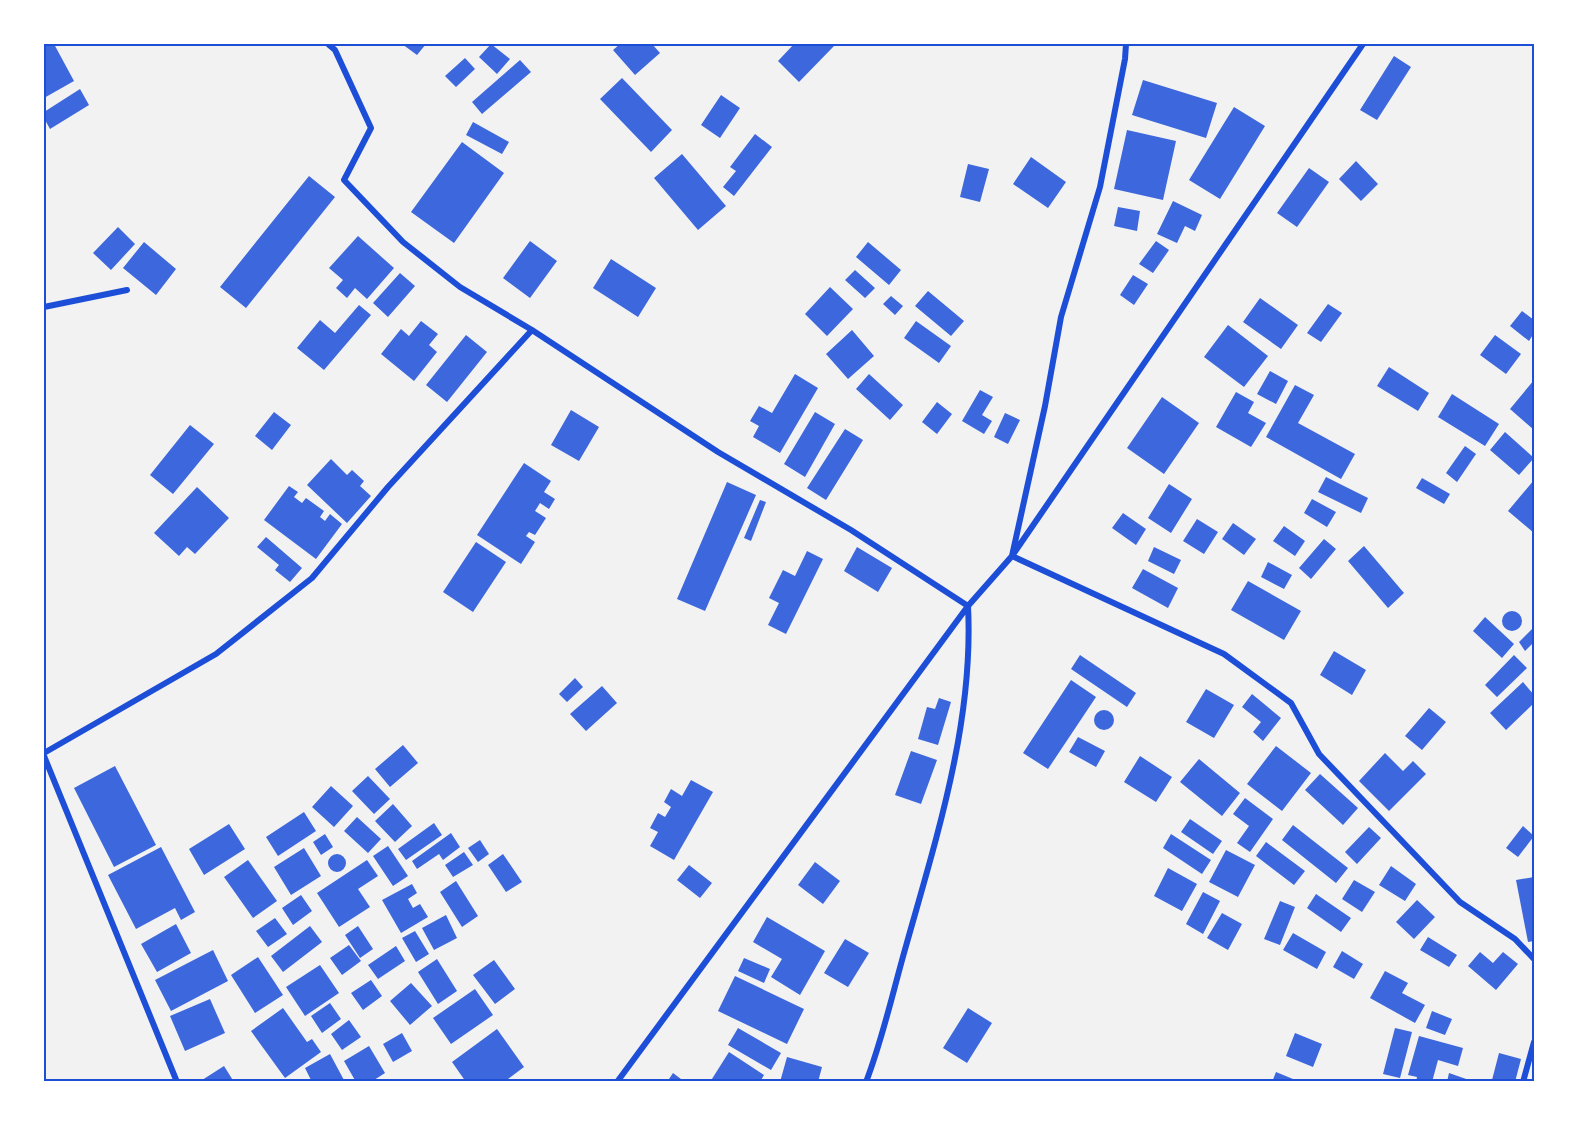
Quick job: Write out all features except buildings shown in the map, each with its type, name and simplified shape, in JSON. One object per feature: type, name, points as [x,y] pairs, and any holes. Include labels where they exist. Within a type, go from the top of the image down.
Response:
[{"type":"street","points":[[328,44],[335,50],[371,128],[344,180],[403,242],[460,287],[532,330],[718,452],[851,530],[968,606]]},
{"type":"street","points":[[1012,556],[1045,406],[1060,317],[1100,187],[1126,44]]},
{"type":"street","points":[[617,1082],[968,606],[1012,556],[1363,44]]},
{"type":"street","points":[[44,307],[127,290]]},
{"type":"street","points":[[177,1082],[44,755],[216,654],[312,578],[388,487],[532,330]]},
{"type":"street","points":[[1012,556],[1224,654],[1291,703],[1319,754],[1460,902],[1515,939],[1534,959]]},
{"type":"street","points":[[866,1082],[931,859],[960,730],[970,639],[968,606]]},
{"type":"street","points":[[1523,1082],[1534,1042]]}]
